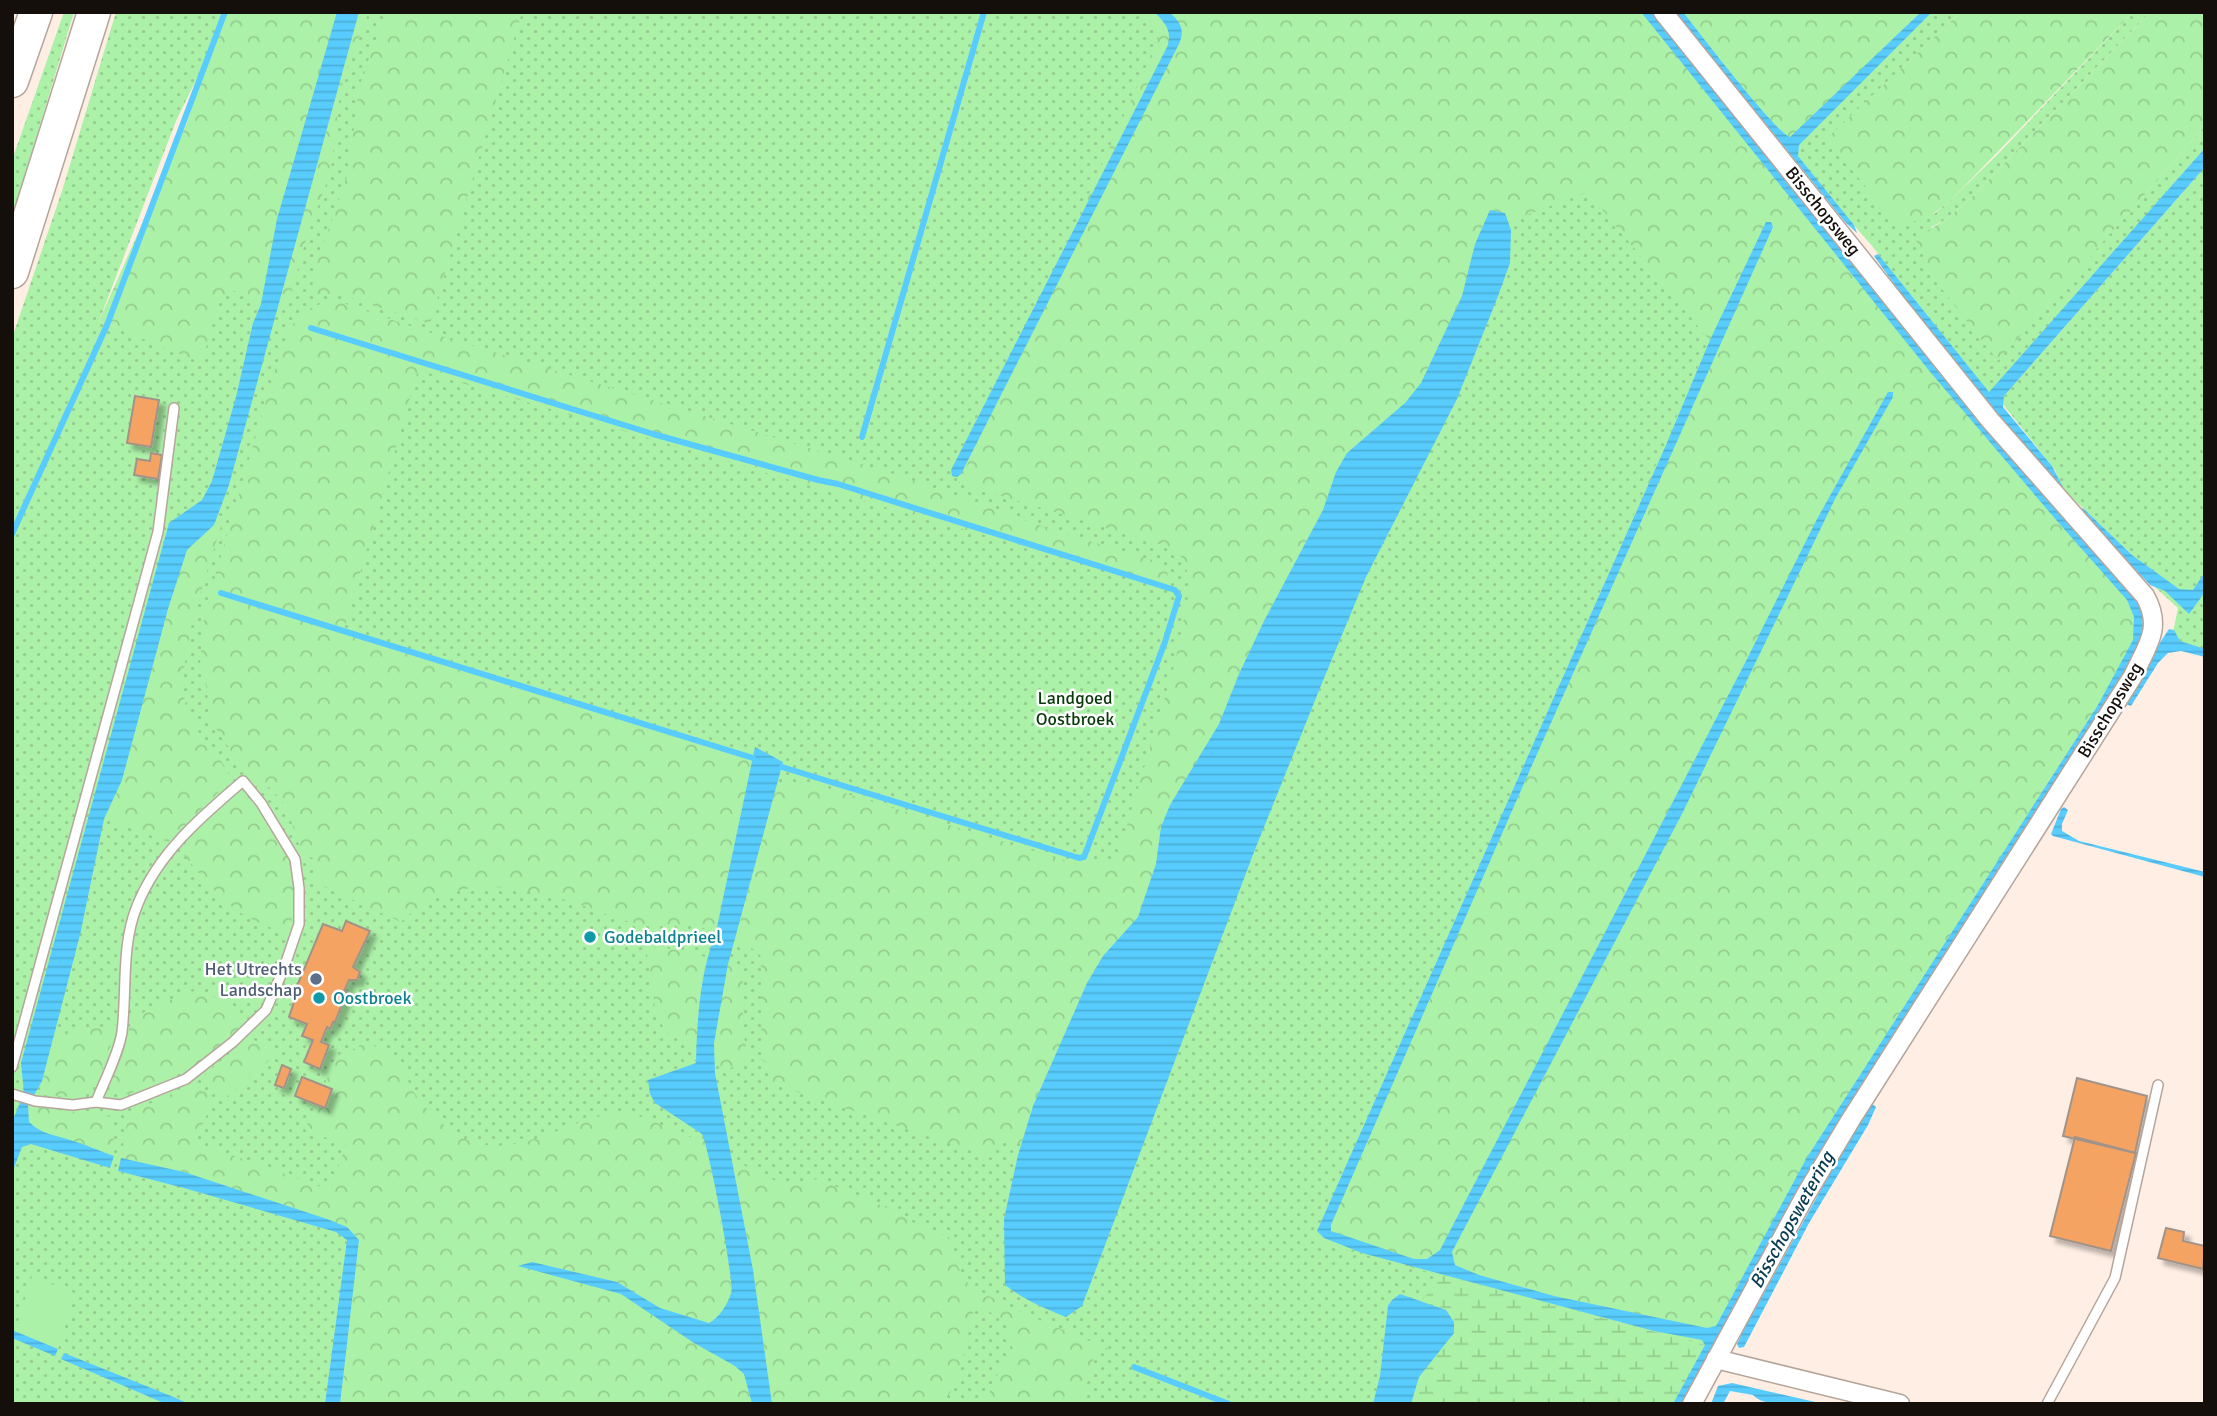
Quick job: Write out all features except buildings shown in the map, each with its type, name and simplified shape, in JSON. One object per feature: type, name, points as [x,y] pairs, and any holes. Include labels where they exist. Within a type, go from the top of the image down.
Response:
[{"type":"highway","points":[[12,80],[36,12]]},
{"type":"highway","points":[[12,272],[94,12]]},
{"type":"street","name":"Bisschopsweg","points":[[1663,12],[1990,419],[2145,596],[2152,610],[2154,628],[2133,676],[1830,1153],[1692,1404]]},
{"type":"street","points":[[1716,1359],[1900,1404]]},
{"type":"lane","points":[[12,1067],[158,532],[174,408]]},
{"type":"lane","points":[[15,1096],[73,1105],[96,1102],[121,1105],[186,1079],[233,1042],[266,1010],[299,925],[299,888],[295,859],[261,803],[243,781],[190,828],[161,860],[137,906],[128,939],[122,1035],[96,1102]]},
{"type":"lane","points":[[2047,1404],[2115,1278],[2158,1086]]},
{"type":"green space","points":[[64,12],[74,12],[12,218],[12,160]]},
{"type":"green space","name":"Landgoed Oostbroek","points":[[116,12],[225,12],[220,31],[176,121],[99,321],[117,328],[229,12],[1650,12],[2137,652],[1686,1404],[12,1404],[12,338],[62,191]]},
{"type":"green space","points":[[225,12],[337,12],[277,219],[261,304],[234,291],[219,301],[202,363],[99,321],[186,125]]},
{"type":"green space","points":[[359,12],[369,12],[340,93],[331,170],[306,240],[288,304],[276,310]]},
{"type":"green space","points":[[388,12],[522,12],[430,324],[339,294],[311,294],[315,269],[348,173],[363,73]]},
{"type":"green space","points":[[1140,12],[1653,12],[2144,611],[2147,631],[1875,1053],[1707,1345],[1315,1242],[1710,341],[1588,192],[1508,222],[1504,213],[1490,210],[1475,244],[1462,296],[1421,383],[1405,403],[1336,472],[1323,510],[1264,621],[1219,724],[1170,805],[1161,827],[1156,864],[1138,917],[1103,956],[1087,983],[1033,1106],[1021,1144],[998,1139],[992,1158],[768,1082],[770,1063],[756,1058],[766,1056],[761,1028],[761,957],[736,939],[773,795],[792,782],[808,782],[1077,864],[1106,861],[1116,863],[1175,663],[1188,597],[1189,576],[1181,556],[1163,545],[959,483],[1161,31]]},
{"type":"green space","points":[[1674,12],[1932,12],[1787,149]]},
{"type":"green space","points":[[1932,12],[1961,12],[1827,139],[1934,214],[1999,153],[2133,12],[2150,12],[1970,199],[1945,220],[1931,227],[1998,360],[2205,126],[2205,148],[1984,398],[1873,247],[1787,149]]},
{"type":"green space","points":[[1961,12],[2133,12],[1953,198],[1927,217],[1896,223],[1826,139]]},
{"type":"green space","points":[[2150,12],[2205,12],[2205,126],[1998,361],[1934,279],[1915,238],[1945,220],[1970,199]]},
{"type":"green space","points":[[2205,167],[2205,655],[2171,642],[2178,608],[2156,588],[2132,555],[2063,489],[2055,470],[2002,403],[2004,396]]},
{"type":"green space","points":[[337,301],[428,332],[891,473],[1053,530],[1152,560],[1167,571],[1170,587],[834,493],[418,370],[343,633],[743,754],[755,747],[716,932],[696,927],[636,923],[536,892],[489,887],[443,895],[421,906],[401,922],[314,882],[315,859],[302,853],[286,806],[271,789],[240,764],[210,720],[208,693],[200,662],[205,613],[211,590],[275,370],[291,327],[300,314],[317,305]]},
{"type":"green space","points":[[223,520],[193,617],[181,686],[187,709],[199,733],[229,774],[225,786],[168,842],[104,819],[122,780],[168,609],[187,550]]},
{"type":"green space","points":[[240,791],[254,800],[286,850],[296,891],[290,934],[239,912],[216,892],[180,850],[212,812]]},
{"type":"green space","points":[[646,947],[666,948],[706,957],[696,1048],[667,1033],[656,1015]]},
{"type":"green space","points":[[733,963],[743,981],[743,1030],[748,1059],[725,1071],[714,1059],[717,1021],[728,964]]},
{"type":"green space","points":[[189,991],[211,994],[246,1024],[202,1060],[173,1077],[119,1096],[109,1089],[132,1018]]},
{"type":"green space","points":[[118,1024],[103,1066],[90,1091],[74,1097],[41,1095],[52,1036]]},
{"type":"green space","points":[[249,1038],[280,1051],[222,1101],[205,1074]]},
{"type":"green space","points":[[370,1043],[400,1064],[411,1088],[437,1119],[456,1134],[474,1143],[512,1145],[586,1120],[618,1113],[631,1114],[706,1141],[732,1292],[722,1311],[709,1323],[660,1308],[631,1289],[532,1262],[519,1266],[621,1294],[694,1343],[735,1366],[744,1374],[752,1404],[340,1404],[359,1239],[347,1227],[327,1219],[184,1172],[121,1158],[129,1112],[164,1098],[193,1082],[214,1098],[195,1142],[330,1190],[346,1145],[305,1130],[340,1054]]},
{"type":"green space","points":[[28,1106],[113,1117],[114,1156],[38,1129],[29,1122]]},
{"type":"green space","points":[[731,1159],[782,1184],[818,1179],[949,1237],[958,1267],[969,1285],[1013,1309],[1109,1349],[1108,1354],[1095,1352],[1082,1404],[987,1404],[992,1383],[1013,1351],[1006,1320],[975,1305],[957,1383],[942,1404],[772,1404],[753,1270]]},
{"type":"green space","points":[[32,1276],[74,1293],[58,1349],[15,1331]]},
{"type":"green space","points":[[1443,1276],[1705,1345],[1673,1404],[1411,1404],[1419,1377],[1445,1345],[1454,1328],[1448,1312],[1422,1300]]},
{"type":"water","points":[[337,12],[359,12],[229,485],[214,525],[187,550],[168,609],[122,780],[104,819],[80,935],[42,1081],[28,1106],[29,1122],[38,1129],[114,1156],[110,1168],[31,1144],[22,1147],[12,1173],[12,1122],[24,1093],[21,1063],[169,523],[202,500],[212,481],[236,397],[253,323],[261,304],[277,219]]},
{"type":"water","points":[[1154,12],[1169,12],[1176,19],[1182,30],[1179,44],[961,474],[952,476],[951,470],[1167,47],[1167,28]]},
{"type":"water","points":[[1641,12],[1653,12],[2138,601],[2143,618],[2140,641],[2130,665],[1843,1114],[1683,1404],[1673,1404],[1705,1345],[1702,1340],[1654,1331],[1362,1253],[1324,1238],[1317,1231],[1666,445],[1710,340],[1766,222],[1771,222],[1773,227],[1529,772],[1331,1225],[1331,1231],[1414,1259],[1427,1259],[1440,1250],[1817,519],[1888,392],[1893,392],[1893,397],[1835,499],[1683,812],[1452,1252],[1455,1265],[1479,1275],[1554,1296],[1707,1328],[1716,1326],[1806,1159],[2098,705],[2133,640],[2134,617],[2127,600],[1931,373]]},
{"type":"water","points":[[1675,12],[1683,12],[1769,118],[1790,137],[1921,12],[1932,12],[1799,145],[1798,156],[1854,225],[1857,233],[1845,222]]},
{"type":"water","points":[[2205,148],[2205,167],[2004,396],[2003,407],[2052,466],[2062,489],[2053,482],[1902,295],[1874,256],[1878,254],[1989,392]]},
{"type":"water","points":[[1490,210],[1505,213],[1511,230],[1510,263],[1498,296],[1457,399],[1366,577],[1254,852],[1082,1306],[1066,1317],[1034,1303],[1005,1285],[1004,1219],[1018,1155],[1033,1106],[1087,983],[1103,956],[1138,917],[1156,864],[1161,827],[1170,805],[1219,724],[1264,621],[1323,510],[1336,472],[1347,453],[1405,403],[1421,383],[1462,296],[1475,244]]},
{"type":"water","points":[[2083,508],[2132,555],[2179,589],[2193,590],[2205,572],[2205,592],[2189,614],[2165,591],[2150,585],[2080,511]]},
{"type":"water","points":[[2169,629],[2174,630],[2180,641],[2205,649],[2205,657],[2181,651],[2168,653],[2158,663],[2131,706],[2126,704],[2161,641]]},
{"type":"water","points":[[755,747],[783,762],[728,964],[714,1043],[715,1073],[753,1270],[772,1404],[752,1404],[744,1374],[735,1366],[694,1343],[621,1294],[518,1266],[532,1262],[617,1282],[660,1308],[709,1323],[720,1314],[728,1302],[731,1293],[729,1265],[702,1134],[655,1103],[650,1094],[648,1080],[696,1063],[703,980],[716,932]]},
{"type":"water","points":[[2064,807],[2068,810],[2062,831],[2079,841],[2205,872],[2205,877],[2053,836],[2051,834]]},
{"type":"water","points":[[1871,1103],[1876,1107],[1868,1125],[1809,1223],[1744,1347],[1739,1348],[1737,1344],[1744,1329]]},
{"type":"water","points":[[121,1158],[184,1172],[327,1219],[347,1227],[359,1240],[340,1404],[325,1404],[347,1240],[336,1232],[118,1171]]},
{"type":"water","points":[[1400,1294],[1446,1310],[1454,1322],[1454,1333],[1419,1377],[1411,1404],[1373,1404],[1380,1376],[1388,1306]]},
{"type":"water","points":[[12,1330],[58,1349],[55,1356],[12,1338]]},
{"type":"water","points":[[64,1353],[189,1404],[166,1404],[61,1359]]},
{"type":"water","points":[[1732,1383],[1824,1404],[1776,1404],[1753,1395],[1730,1391],[1723,1404],[1711,1404],[1718,1386]]},
{"type":"waterway","points":[[12,534],[107,325],[225,12]]},
{"type":"waterway","points":[[862,437],[984,12]]},
{"type":"waterway","points":[[311,328],[653,434],[838,484],[1175,590],[1179,596],[1165,642],[1084,857],[1079,858],[782,767]]},
{"type":"waterway","points":[[221,593],[753,758]]},
{"type":"waterway","points":[[1134,1367],[1229,1404]]},
{"type":"place","name":"Godebaldprieel","points":[[590,937]]},
{"type":"place","name":"Het Utrechts Landschap","points":[[316,979]]},
{"type":"place","name":"Oostbroek","points":[[319,998]]},
{"type":"water label","name":"Bisschopswetering","points":[[1792,1220]]}]
